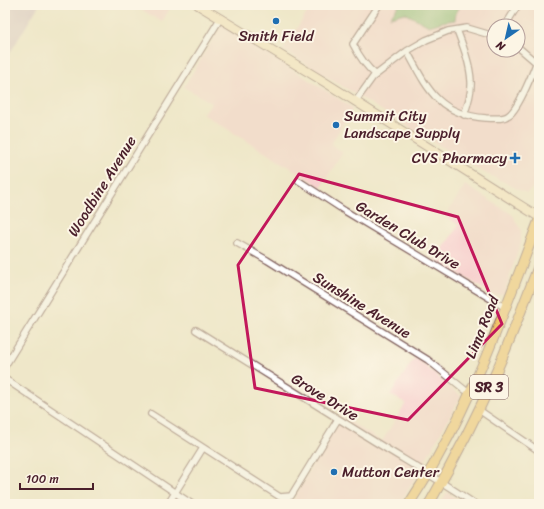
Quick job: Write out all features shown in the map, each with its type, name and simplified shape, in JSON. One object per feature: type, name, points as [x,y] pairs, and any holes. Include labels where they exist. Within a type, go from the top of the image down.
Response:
[{"type":"highway","name":"Lima Road","points":[[409,504],[436,460],[470,392],[506,308],[539,218]]},
{"type":"highway","name":"Lima Road","points":[[428,504],[442,482],[479,410],[539,265]]},
{"type":"main road","points":[[198,5],[539,218]]},
{"type":"street","points":[[376,75],[367,67],[353,44],[380,5]]},
{"type":"street","points":[[510,18],[518,5]]},
{"type":"street","name":"Woodbine Avenue","points":[[5,366],[220,19]]},
{"type":"street","points":[[355,102],[376,75],[407,51],[426,40],[448,31],[467,28],[486,34]]},
{"type":"street","points":[[457,30],[465,52],[471,81],[469,101],[464,115]]},
{"type":"street","points":[[407,51],[428,89],[437,99],[453,110],[464,115],[499,118],[509,115],[519,103],[538,64],[539,55]]},
{"type":"street","points":[[526,54],[538,64]]},
{"type":"street","name":"Garden Club Drive","points":[[299,181],[345,211],[506,308]]},
{"type":"street","name":"Sunshine Avenue","points":[[237,244],[267,260],[428,360],[465,390],[470,392]]},
{"type":"street","name":"Grove Drive","points":[[196,330],[338,420],[442,482],[475,504]]},
{"type":"street","points":[[5,379],[192,504]]},
{"type":"street","points":[[479,410],[539,451]]},
{"type":"street","points":[[152,414],[202,448],[280,497],[291,496],[338,420]]},
{"type":"street","points":[[168,504],[202,448]]},
{"type":"highlighted area","points":[[299,174],[458,217],[502,324],[408,420],[255,388],[238,265]]},
{"type":"shaded area","points":[[5,5],[39,5],[5,61]]},
{"type":"shaded area","points":[[134,5],[172,5],[162,22]]},
{"type":"shaded area","points":[[312,5],[539,5],[539,184],[526,193],[481,171],[283,50]]},
{"type":"shaded area","points":[[222,24],[353,108],[331,144],[343,152],[321,187],[203,114],[212,103],[184,87]]},
{"type":"shaded area","points":[[465,185],[513,215],[521,229],[521,242],[504,294],[494,295],[435,260],[459,225],[445,216]]},
{"type":"shaded area","points":[[415,357],[461,396],[400,504],[291,504],[339,415],[382,441],[406,403],[390,395]]},
{"type":"shaded area","points":[[447,492],[465,504],[440,504]]},
{"type":"green space","points":[[399,5],[461,5],[456,13],[455,20],[429,26],[405,13],[390,17]]},
{"type":"place","name":"Smith Field","points":[[276,21]]},
{"type":"place","name":"Summit City Landscape Supply","points":[[336,125]]},
{"type":"place","name":"CVS Pharmacy","points":[[515,158]]},
{"type":"place","name":"Mutton Center","points":[[334,472]]}]
